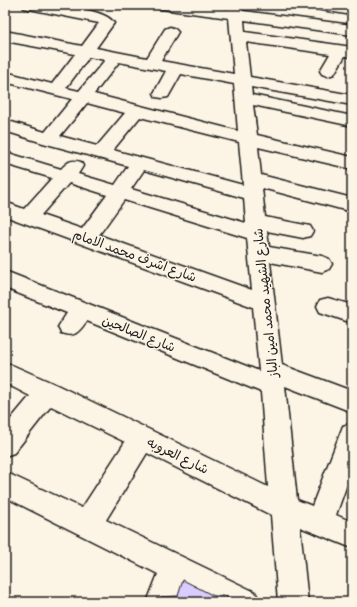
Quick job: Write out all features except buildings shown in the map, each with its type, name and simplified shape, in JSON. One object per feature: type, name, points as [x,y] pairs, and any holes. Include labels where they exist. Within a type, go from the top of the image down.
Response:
[{"type":"street","points":[[29,5],[98,17],[105,20],[106,26],[56,90]]},
{"type":"street","points":[[161,5],[235,10],[352,30]]},
{"type":"street","points":[[316,5],[352,11]]},
{"type":"street","name":"شارع الشهيد محمد امين الباز","points":[[235,10],[265,302],[293,602]]},
{"type":"street","points":[[151,64],[170,32]]},
{"type":"street","points":[[5,36],[176,68],[243,90],[352,121]]},
{"type":"street","points":[[238,36],[346,51]]},
{"type":"street","points":[[328,71],[346,51]]},
{"type":"street","points":[[49,139],[115,57]]},
{"type":"street","points":[[162,93],[176,68]]},
{"type":"street","points":[[5,77],[248,139],[352,162]]},
{"type":"street","points":[[243,90],[352,100]]},
{"type":"street","points":[[28,217],[66,176],[95,151],[136,110]]},
{"type":"street","points":[[5,125],[49,139],[140,163],[352,205]]},
{"type":"street","points":[[5,158],[258,236],[322,264]]},
{"type":"street","points":[[87,238],[140,163]]},
{"type":"street","name":"شارع اشرف محمد الامام","points":[[5,209],[265,302]]},
{"type":"street","points":[[258,236],[303,231]]},
{"type":"street","name":"شارع الصالحين","points":[[5,280],[76,319],[352,402]]},
{"type":"street","points":[[328,306],[352,314]]},
{"type":"street","name":"شارع العروبه","points":[[5,372],[284,508],[352,535]]},
{"type":"street","points":[[5,445],[48,392]]},
{"type":"street","points":[[320,522],[352,434]]},
{"type":"street","points":[[88,524],[142,438]]},
{"type":"street","points":[[5,484],[245,602]]},
{"type":"street","points":[[162,602],[176,567]]}]
